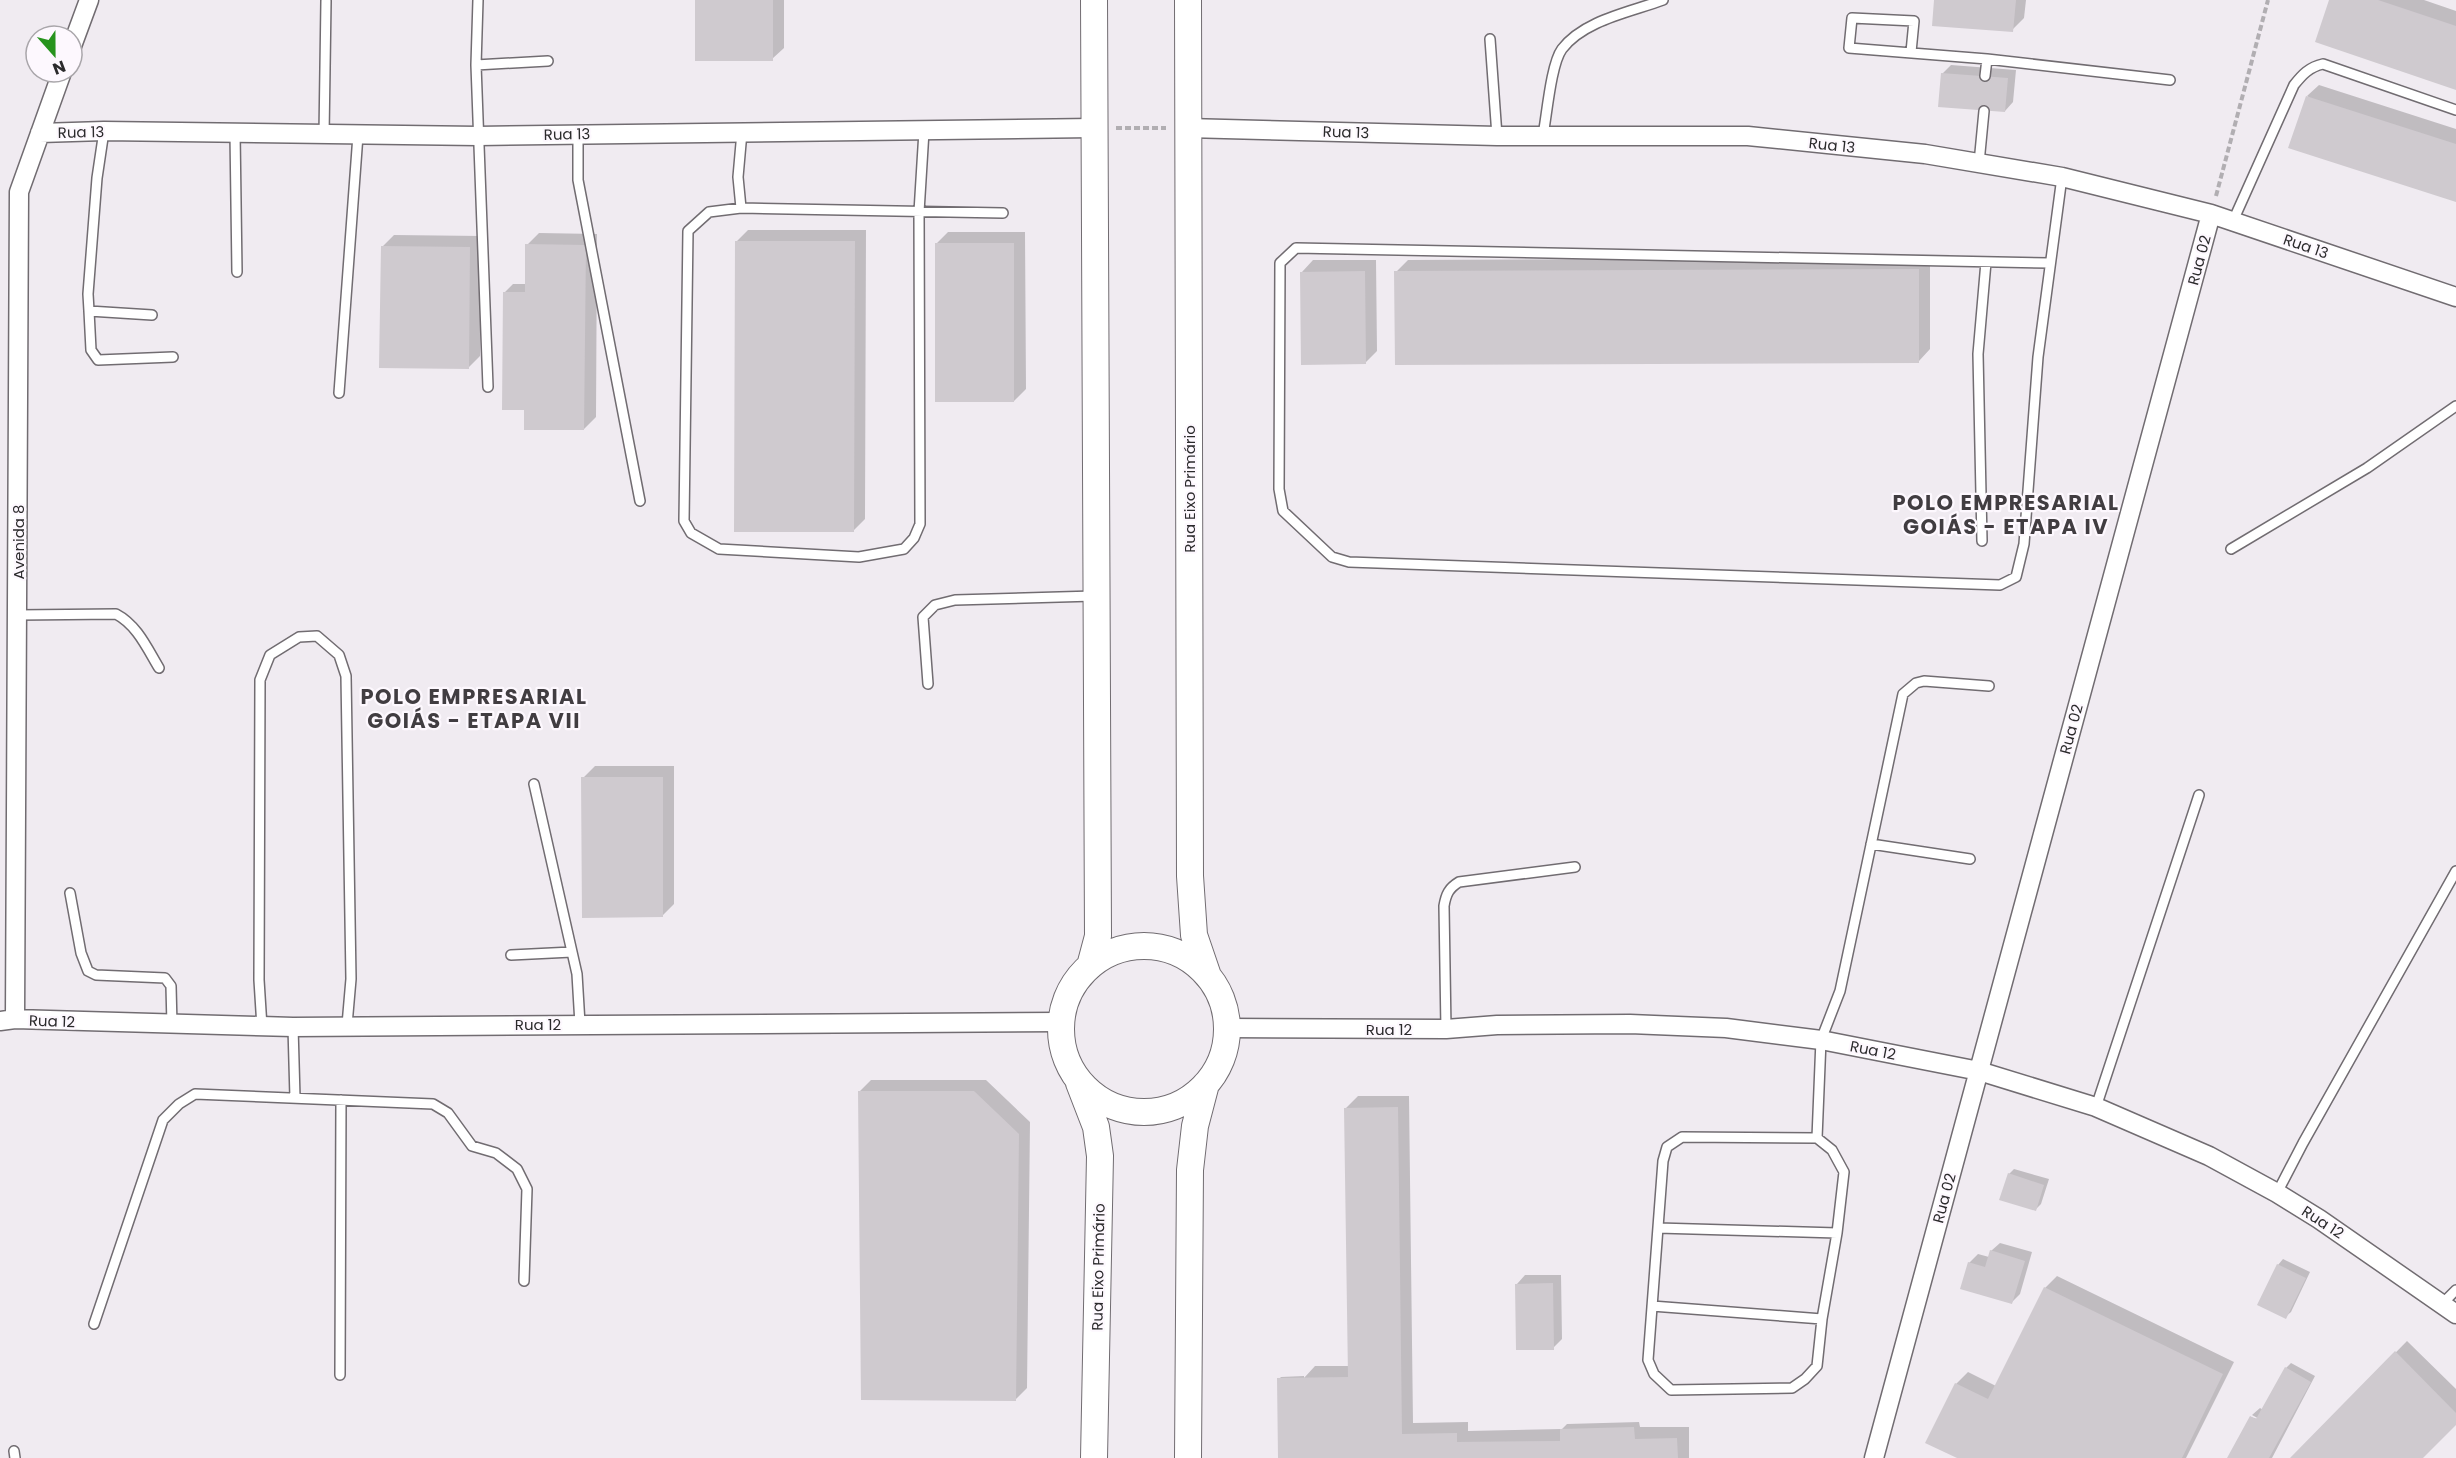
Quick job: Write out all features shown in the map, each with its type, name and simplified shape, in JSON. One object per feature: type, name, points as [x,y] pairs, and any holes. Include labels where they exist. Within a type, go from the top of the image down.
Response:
[{"type":"street","points":[[80,24],[89,0]]},
{"type":"street","points":[[1089,966],[1098,936],[1094,0]]},
{"type":"street","name":"Rua Eixo Primário","points":[[1188,0],[1190,876],[1194,935],[1208,976]]},
{"type":"street","name":"Avenida 8","points":[[8,1020],[18,615],[19,192],[58,84]]},
{"type":"street","name":"Rua 13","points":[[40,133],[104,131],[478,136],[1093,128]]},
{"type":"street","name":"Rua 13","points":[[1187,128],[1497,136],[1748,136],[1925,154],[2062,177],[2211,214],[2456,297]]},
{"type":"street","name":"Rua 02","points":[[1874,1458],[2211,214]]},
{"type":"street","points":[[1138,946],[1164,948],[1189,959],[1208,976],[1219,992],[1225,1009],[1227,1028],[1225,1048],[1218,1067],[1206,1084],[1188,1100],[1165,1109],[1141,1112],[1110,1104],[1095,1096],[1078,1080],[1064,1052],[1061,1022],[1065,1001],[1075,982],[1089,966],[1112,952],[1138,946]]},
{"type":"street","name":"Rua 12","points":[[8,1020],[262,1027],[1061,1022]]},
{"type":"street","name":"Rua 12","points":[[1227,1028],[1446,1029],[1497,1025],[1630,1024],[1726,1028],[1821,1040],[1979,1071],[2096,1107],[2209,1156],[2277,1193],[2449,1309]]},
{"type":"street","name":"Rua Eixo Primário","points":[[1078,1080],[1096,1127],[1100,1156],[1094,1458]]},
{"type":"street","points":[[1188,1458],[1190,1170],[1195,1126],[1206,1084]]},
{"type":"lane","points":[[478,0],[476,65],[488,387]]},
{"type":"lane","points":[[1543,135],[1555,64],[1562,49],[1577,35],[1597,24],[1663,0]]},
{"type":"lane","points":[[324,135],[326,1]]},
{"type":"lane","points":[[1911,52],[1914,21],[1852,18],[1849,48],[1987,59],[2170,80]]},
{"type":"lane","points":[[1490,39],[1497,136]]},
{"type":"lane","points":[[1985,76],[1987,59]]},
{"type":"lane","points":[[476,65],[548,61]]},
{"type":"lane","points":[[2233,221],[2294,85],[2302,75],[2316,65],[2323,64],[2456,111]]},
{"type":"lane","points":[[1979,163],[1984,111]]},
{"type":"lane","points":[[104,131],[97,178],[89,311],[92,350],[98,360],[173,357]]},
{"type":"lane","points":[[924,131],[919,212],[920,524],[914,538],[904,549],[859,557],[719,549],[691,533],[684,520],[688,231],[709,212],[741,208],[919,212],[1003,213]]},
{"type":"lane","points":[[741,208],[738,177],[742,132]]},
{"type":"lane","points":[[235,133],[237,272]]},
{"type":"lane","points":[[578,133],[578,180],[640,501]]},
{"type":"lane","points":[[339,393],[358,135]]},
{"type":"lane","points":[[2049,263],[1296,248],[1280,263],[1279,489],[1284,511],[1317,546],[1332,557],[1349,562],[2000,585],[2016,578],[2024,544],[2038,357],[2062,177]]},
{"type":"lane","points":[[1982,541],[1978,354],[1986,262]]},
{"type":"lane","points":[[89,311],[152,315]]},
{"type":"lane","points":[[2231,549],[2367,468],[2456,406]]},
{"type":"lane","points":[[928,684],[923,617],[935,605],[955,600],[1096,596]]},
{"type":"lane","points":[[18,615],[116,614],[124,618],[135,630],[159,668]]},
{"type":"lane","points":[[262,1027],[259,980],[260,680],[270,655],[299,637],[317,636],[339,655],[346,676],[351,979],[347,1025]]},
{"type":"lane","points":[[1817,1138],[1821,1040],[1840,991],[1903,694],[1916,683],[1924,681],[1989,686]]},
{"type":"lane","points":[[534,784],[577,974],[580,1024]]},
{"type":"lane","points":[[2096,1107],[2199,795]]},
{"type":"lane","points":[[1871,844],[1970,858]]},
{"type":"lane","points":[[1446,1029],[1444,906],[1451,886],[1459,882],[1575,867]]},
{"type":"lane","points":[[2277,1193],[2456,871]]},
{"type":"lane","points":[[70,893],[81,953],[88,971],[96,975],[165,978],[171,986],[172,1025]]},
{"type":"lane","points":[[511,955],[572,952]]},
{"type":"lane","points":[[293,1027],[295,1098]]},
{"type":"lane","points":[[94,1324],[164,1120],[179,1104],[195,1094],[433,1104],[448,1113],[472,1146],[496,1153],[517,1169],[527,1189],[524,1281]]},
{"type":"lane","points":[[340,1375],[341,1100]]},
{"type":"lane","points":[[1682,1137],[1817,1138],[1832,1150],[1844,1172],[1837,1233],[1822,1319],[1817,1366],[1805,1379],[1792,1388],[1671,1390],[1654,1374],[1648,1360],[1658,1228],[1663,1161],[1667,1147],[1682,1137]]},
{"type":"lane","points":[[1658,1228],[1837,1233]]},
{"type":"lane","points":[[2449,1309],[2456,1290]]},
{"type":"lane","points":[[1652,1306],[1822,1319]]},
{"type":"path","name":"Rua 02","points":[[2211,214],[2268,0]]},
{"type":"path","points":[[1093,128],[1187,128]]},
{"type":"building","points":[[695,0],[773,0],[773,61],[695,61]]},
{"type":"building","points":[[1934,0],[2016,0],[2013,32],[1932,26]]},
{"type":"building","points":[[2329,0],[2378,0],[2456,26],[2456,90],[2315,42]]},
{"type":"building","points":[[1941,73],[2008,78],[2005,112],[1938,107]]},
{"type":"building","points":[[2306,96],[2456,144],[2456,202],[2288,148]]},
{"type":"building","points":[[735,241],[855,241],[854,532],[734,532]]},
{"type":"building","points":[[935,243],[1014,243],[1014,402],[935,402]]},
{"type":"building","points":[[525,244],[586,245],[584,430],[524,430],[524,410],[502,410],[503,292],[525,292]]},
{"type":"building","points":[[381,246],[470,247],[469,369],[379,368]]},
{"type":"building","points":[[1919,269],[1919,363],[1395,365],[1394,271]]},
{"type":"building","points":[[1365,271],[1366,364],[1301,365],[1300,272]]},
{"type":"building","points":[[581,777],[663,777],[663,917],[582,918]]},
{"type":"building","points":[[858,1091],[974,1091],[1019,1134],[1016,1401],[861,1400]]},
{"type":"building","points":[[1398,1107],[1402,1434],[1457,1433],[1457,1442],[1560,1441],[1560,1429],[1634,1427],[1635,1439],[1677,1438],[1678,1458],[1278,1458],[1277,1378],[1348,1377],[1344,1108]]},
{"type":"building","points":[[2008,1173],[2044,1185],[2036,1211],[1999,1200]]},
{"type":"building","points":[[1990,1250],[2025,1261],[2012,1304],[1960,1289],[1968,1262],[1985,1267]]},
{"type":"building","points":[[2277,1264],[2306,1278],[2286,1319],[2257,1305]]},
{"type":"building","points":[[1553,1283],[1554,1350],[1516,1350],[1515,1284]]},
{"type":"building","points":[[2044,1287],[2223,1374],[2182,1458],[1957,1458],[1925,1443],[1955,1383],[1988,1399]]},
{"type":"building","points":[[2395,1351],[2456,1413],[2456,1425],[2423,1458],[2290,1458]]},
{"type":"building","points":[[2285,1367],[2311,1382],[2269,1458],[2227,1458],[2250,1416],[2256,1419]]},
{"type":"district","name":"POLO EMPRESARIAL GOIÁS - ETAPA IV","points":[[2006,514]]},
{"type":"district","name":"POLO EMPRESARIAL GOIÁS - ETAPA VII","points":[[474,708]]}]
